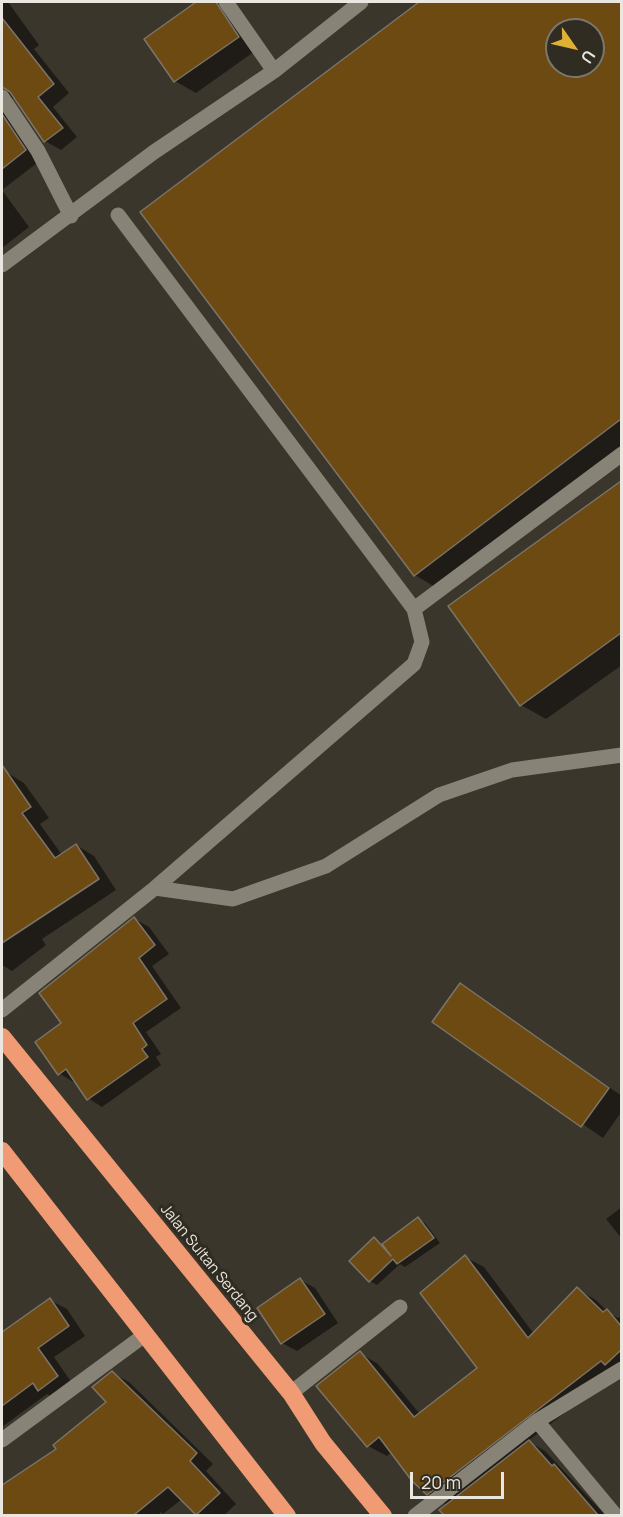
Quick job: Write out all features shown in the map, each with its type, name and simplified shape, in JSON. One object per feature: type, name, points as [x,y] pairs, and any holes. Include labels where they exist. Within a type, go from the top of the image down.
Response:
[{"type":"highway","name":"Jalan Sultan Serdang","points":[[2,1037],[291,1393],[323,1443],[383,1515]]},
{"type":"highway","points":[[2,1151],[287,1515]]},
{"type":"street","points":[[226,2],[274,71]]},
{"type":"street","points":[[2,265],[71,216],[154,152],[274,71],[361,2]]},
{"type":"street","points":[[2,96],[38,151],[71,216]]},
{"type":"street","points":[[2,1010],[155,888],[414,664],[422,642],[414,609],[334,506],[118,215]]},
{"type":"street","points":[[414,609],[621,454]]},
{"type":"street","points":[[155,888],[233,899],[326,866],[440,795],[512,770],[621,755]]},
{"type":"street","points":[[291,1393],[400,1307]]},
{"type":"street","points":[[2,1440],[146,1334]]},
{"type":"street","points":[[415,1515],[537,1421],[621,1369]]},
{"type":"street","points":[[537,1421],[616,1515]]},
{"type":"building","points":[[196,2],[216,2],[239,37],[174,82],[144,39]]},
{"type":"building","points":[[419,2],[621,2],[621,419],[414,576],[140,212]]},
{"type":"building","points":[[2,18],[54,84],[38,97],[63,128],[44,142],[10,92],[2,87]]},
{"type":"building","points":[[2,114],[26,150],[2,169]]},
{"type":"building","points":[[621,481],[621,633],[520,706],[448,606]]},
{"type":"building","points":[[2,765],[31,807],[22,813],[55,858],[76,844],[99,879],[2,943]]},
{"type":"building","points":[[134,917],[155,945],[139,958],[167,999],[133,1023],[147,1045],[142,1049],[148,1057],[87,1100],[66,1069],[58,1075],[35,1042],[61,1023],[39,993]]},
{"type":"building","points":[[460,983],[609,1088],[581,1127],[432,1022]]},
{"type":"building","points":[[418,1217],[434,1238],[397,1264],[393,1259],[369,1282],[349,1261],[374,1237],[391,1256],[382,1244]]},
{"type":"building","points":[[465,1255],[528,1338],[577,1287],[603,1312],[607,1309],[621,1326],[621,1350],[605,1365],[601,1361],[427,1495],[412,1481],[379,1437],[367,1447],[316,1386],[360,1351],[414,1417],[477,1368],[420,1293]]},
{"type":"building","points":[[300,1278],[325,1314],[281,1344],[257,1308]]},
{"type":"building","points":[[50,1298],[69,1326],[38,1348],[58,1376],[38,1391],[33,1383],[2,1406],[2,1332]]},
{"type":"building","points":[[112,1371],[197,1453],[190,1461],[220,1493],[196,1515],[168,1487],[134,1515],[2,1515],[2,1485],[56,1449],[53,1445],[106,1402],[92,1387]]},
{"type":"building","points":[[529,1440],[552,1466],[554,1464],[598,1515],[444,1515],[439,1510]]}]
